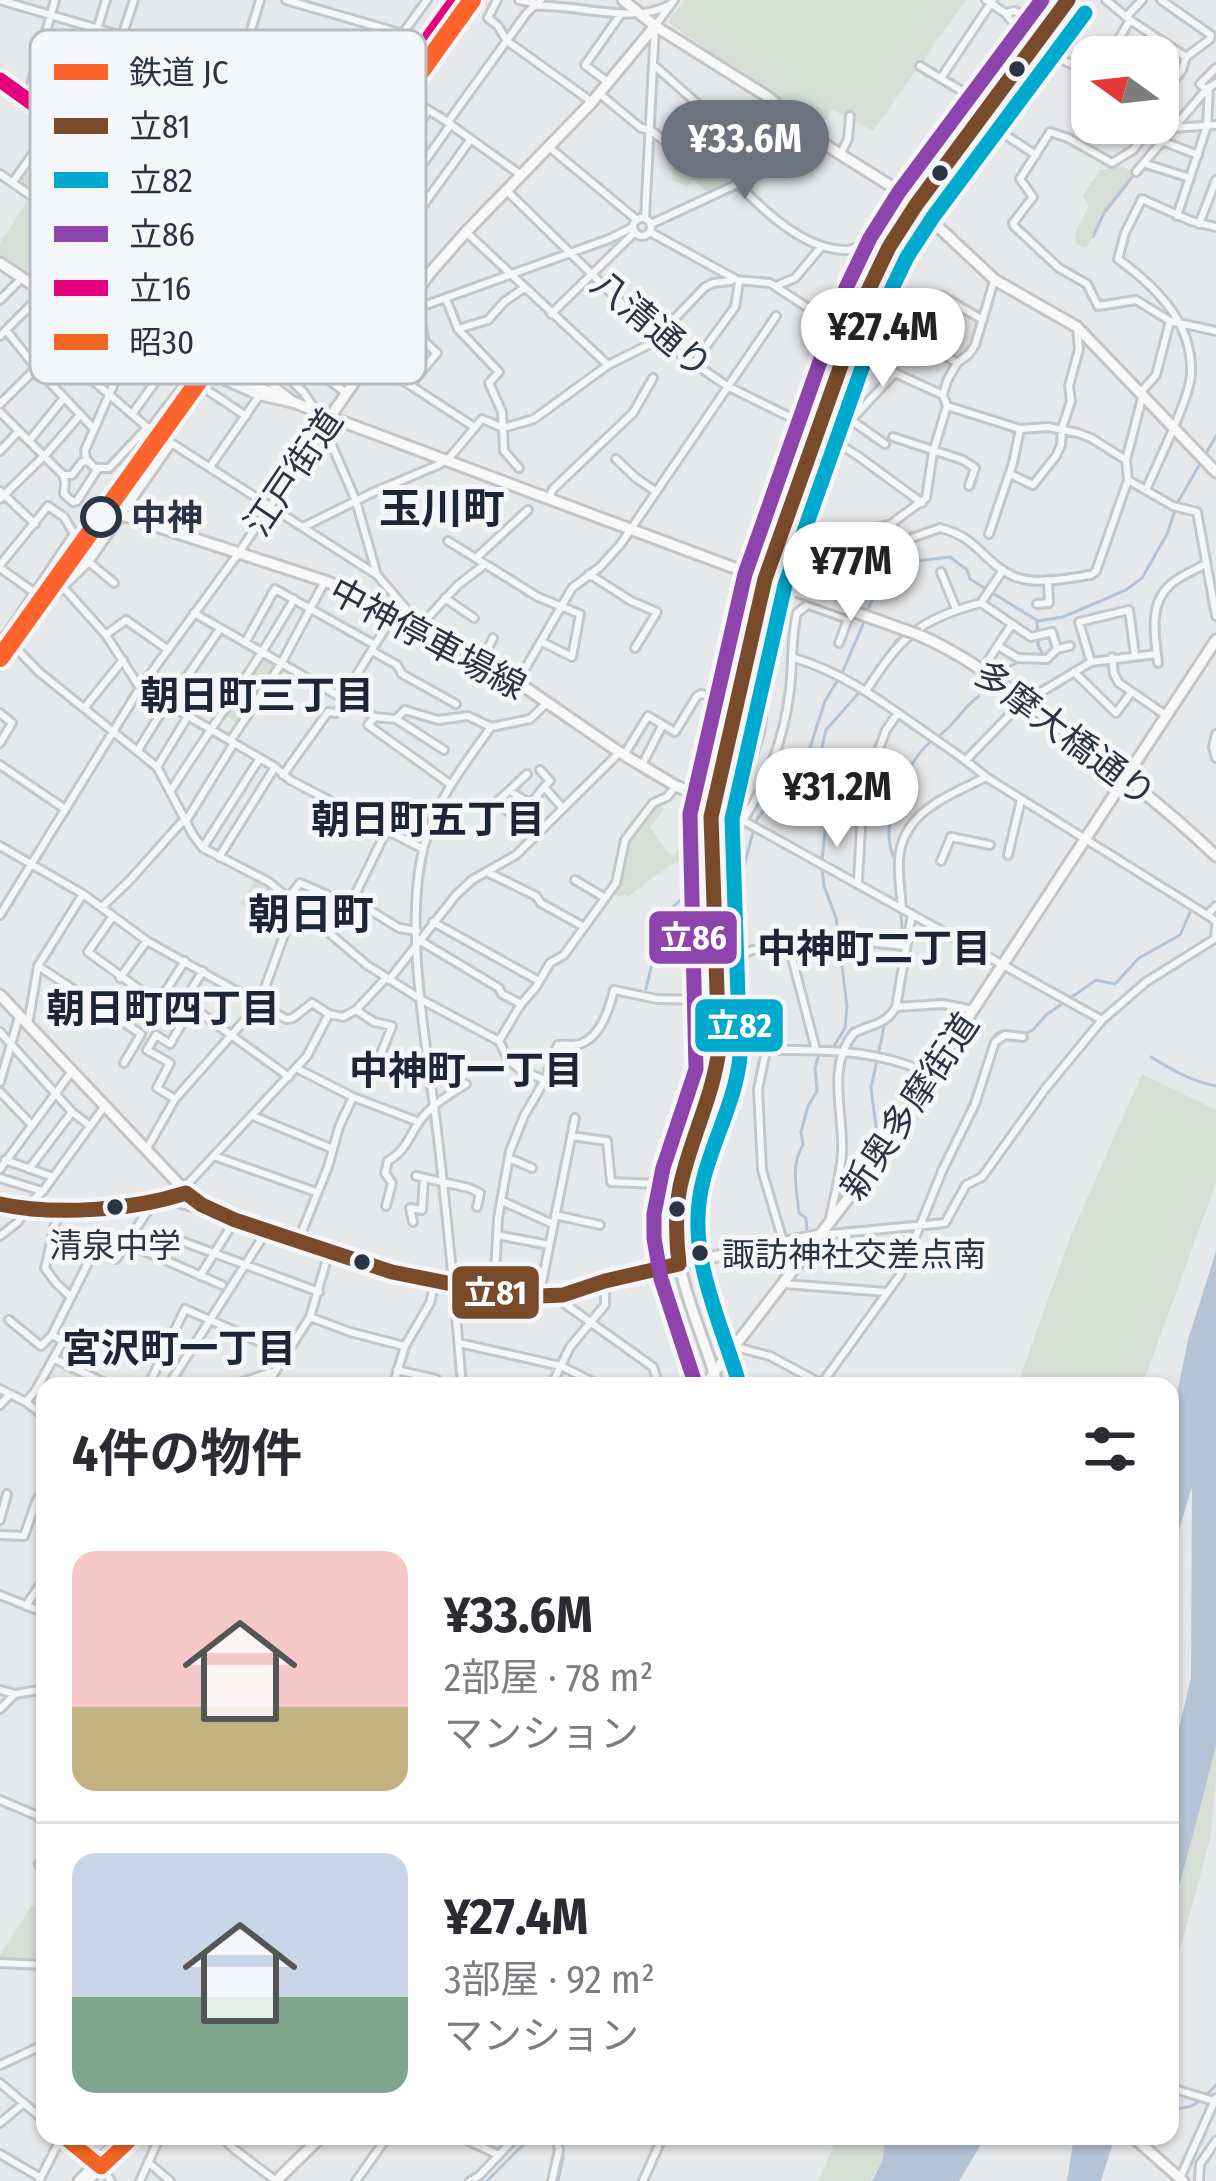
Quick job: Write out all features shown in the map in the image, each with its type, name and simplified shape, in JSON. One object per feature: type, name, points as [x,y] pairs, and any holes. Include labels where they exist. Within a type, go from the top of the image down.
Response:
[{"type":"main road","points":[[715,1377],[679,1264],[675,1233],[680,1185],[717,1075],[719,1000],[710,826],[719,805],[765,579],[866,296],[889,247],[1037,36],[1068,0]]},
{"type":"main road","points":[[622,6],[768,97],[824,145],[916,205],[995,280],[1077,327],[1216,472]]},
{"type":"main road","name":"江戸街道","points":[[426,278],[596,98],[655,26]]},
{"type":"main road","points":[[1,266],[30,285]]},
{"type":"main road","name":"多摩大橋通り","points":[[251,384],[316,411],[327,422],[446,460],[955,652],[1127,778],[1177,818],[1216,858]]},
{"type":"main road","name":"江戸街道","points":[[327,422],[352,384]]},
{"type":"main road","name":"中神停車場線","points":[[122,515],[326,581],[395,612],[483,659],[622,754],[719,805]]},
{"type":"main road","name":"新奥多摩街道","points":[[708,1377],[856,1188],[1214,642]]},
{"type":"main road","points":[[0,995],[184,1192],[230,1218],[392,1273],[538,1298],[820,1235]]},
{"type":"main road","points":[[83,2181],[116,2145]]},
{"type":"main road","points":[[98,2166],[123,2145]]},
{"type":"main road","points":[[276,2181],[313,2145]]},
{"type":"main road","points":[[1142,2145],[1180,2180]]},
{"type":"street","points":[[46,30],[55,0]]},
{"type":"street","points":[[3,1],[99,30],[106,0]]},
{"type":"street","points":[[124,30],[134,0]]},
{"type":"street","points":[[251,30],[260,0]]},
{"type":"street","points":[[286,0],[392,30]]},
{"type":"street","points":[[322,10],[326,0]]},
{"type":"street","points":[[405,30],[427,0]]},
{"type":"street","points":[[427,44],[456,0]]},
{"type":"street","points":[[497,0],[487,15],[507,41],[675,149]]},
{"type":"street","points":[[1106,0],[1186,57]]},
{"type":"street","points":[[1119,36],[1142,0]]},
{"type":"street","points":[[1162,0],[1211,35],[1186,57],[1179,74]]},
{"type":"street","points":[[525,14],[520,1],[622,6],[585,65],[609,83]]},
{"type":"street","points":[[941,78],[991,1],[1014,24],[1037,36]]},
{"type":"street","points":[[426,158],[525,14],[539,2]]},
{"type":"street","name":"江戸街道","points":[[637,13],[655,12],[672,2]]},
{"type":"street","name":"江戸街道","points":[[655,26],[672,2]]},
{"type":"street","points":[[1006,13],[1025,15],[1051,56],[1071,64]]},
{"type":"street","points":[[499,26],[515,28]]},
{"type":"street","points":[[650,244],[642,227],[655,26]]},
{"type":"street","points":[[655,66],[770,168]]},
{"type":"street","points":[[920,66],[972,97],[981,119],[1036,155]]},
{"type":"street","points":[[1178,216],[1212,126],[1202,80],[1216,68]]},
{"type":"street","points":[[0,80],[30,101]]},
{"type":"street","points":[[1179,109],[1207,87]]},
{"type":"street","points":[[27,99],[30,88]]},
{"type":"street","points":[[426,108],[520,175]]},
{"type":"street","points":[[426,114],[429,110]]},
{"type":"street","points":[[840,155],[848,139],[850,116]]},
{"type":"street","points":[[1179,124],[1212,126]]},
{"type":"street","points":[[1071,140],[1050,132],[1020,179],[1033,197],[1014,226],[1059,268],[1088,284],[1100,307],[1136,300],[1170,321],[1216,331]]},
{"type":"street","points":[[426,201],[471,139]]},
{"type":"street","points":[[1078,144],[1112,164],[1139,144]]},
{"type":"street","points":[[1136,172],[1161,144]]},
{"type":"street","points":[[1168,144],[1198,155]]},
{"type":"street","points":[[426,306],[642,227],[824,145]]},
{"type":"street","points":[[549,147],[642,227],[737,280]]},
{"type":"street","points":[[12,183],[30,158]]},
{"type":"street","points":[[1146,164],[1190,178]]},
{"type":"street","points":[[0,174],[30,195]]},
{"type":"street","points":[[1199,224],[1216,180]]},
{"type":"street","points":[[736,183],[759,206],[822,246],[848,250],[876,241],[889,247]]},
{"type":"street","name":"八清通り","points":[[506,190],[657,338],[727,386],[818,431],[922,503]]},
{"type":"street","points":[[1146,490],[1191,378],[1182,323],[1139,274],[1118,259],[1125,232],[1142,199],[1216,227]]},
{"type":"street","points":[[551,314],[642,227]]},
{"type":"street","points":[[466,232],[608,365]]},
{"type":"street","points":[[776,286],[795,278],[822,246]]},
{"type":"street","points":[[0,300],[21,279]]},
{"type":"street","points":[[694,363],[734,307],[737,280]]},
{"type":"street","points":[[303,526],[446,460],[482,418],[503,428],[534,419],[608,365],[657,338],[705,286],[737,280],[770,283],[831,319]]},
{"type":"street","points":[[795,590],[874,529],[891,524],[926,498],[947,406],[944,394],[956,363],[975,345],[995,280]]},
{"type":"street","points":[[458,329],[488,320],[524,288]]},
{"type":"street","points":[[866,296],[854,294],[824,329],[824,388],[827,403],[885,444]]},
{"type":"street","points":[[942,296],[983,320]]},
{"type":"street","points":[[446,298],[458,329],[499,372],[489,383],[502,412],[506,455],[519,468]]},
{"type":"street","points":[[29,307],[3,333],[30,361]]},
{"type":"street","points":[[518,681],[577,582],[611,556],[776,316]]},
{"type":"street","points":[[711,863],[748,826],[776,756],[784,729],[797,613],[863,560],[880,549],[940,528],[972,541],[1003,570],[1024,579],[1048,580],[1096,571],[1127,480],[1126,460],[1142,394],[1156,375],[1170,321]]},
{"type":"street","points":[[901,327],[956,363]]},
{"type":"street","points":[[1010,474],[1033,484],[1056,456],[1071,401],[1069,386],[1079,349],[1077,327]]},
{"type":"street","points":[[852,336],[896,373],[944,394]]},
{"type":"street","points":[[426,343],[436,353],[426,365]]},
{"type":"street","points":[[853,418],[896,373]]},
{"type":"street","points":[[30,376],[0,408],[63,475],[66,497]]},
{"type":"street","points":[[549,498],[633,412],[653,378]]},
{"type":"street","points":[[51,384],[94,429]]},
{"type":"street","points":[[97,384],[148,428],[377,575],[407,610],[407,618]]},
{"type":"street","points":[[115,384],[84,453],[86,461],[97,468],[109,468],[152,426],[184,384]]},
{"type":"street","points":[[133,414],[154,384]]},
{"type":"street","points":[[240,384],[260,397],[297,404]]},
{"type":"street","points":[[272,384],[297,404]]},
{"type":"street","points":[[295,384],[316,411]]},
{"type":"street","points":[[334,384],[346,393]]},
{"type":"street","points":[[410,385],[474,427]]},
{"type":"street","points":[[0,666],[38,612],[89,562],[201,386],[246,416]]},
{"type":"street","points":[[210,467],[260,397]]},
{"type":"street","points":[[29,441],[64,398]]},
{"type":"street","points":[[947,406],[1020,429],[1062,428],[1091,438],[1126,460]]},
{"type":"street","points":[[35,524],[1,495],[80,414]]},
{"type":"street","points":[[327,422],[377,575]]},
{"type":"street","name":"江戸街道","points":[[0,915],[140,688],[327,422]]},
{"type":"street","points":[[989,534],[1020,429]]},
{"type":"street","points":[[0,451],[19,431]]},
{"type":"street","points":[[892,436],[975,468],[969,486]]},
{"type":"street","points":[[616,459],[655,491]]},
{"type":"street","points":[[66,497],[74,473],[86,461]]},
{"type":"street","points":[[66,497],[76,502],[97,468]]},
{"type":"street","points":[[63,475],[74,473]]},
{"type":"street","points":[[1127,480],[1176,507],[1197,512],[1216,616]]},
{"type":"street","points":[[35,593],[0,567],[48,506],[64,517],[74,534],[35,593],[1,640],[157,767],[203,848],[258,874],[387,979],[500,1041],[509,1061],[545,1080]]},
{"type":"street","points":[[477,557],[528,510]]},
{"type":"street","points":[[448,541],[538,597],[580,614],[572,657],[542,642]]},
{"type":"street","points":[[863,560],[873,571],[881,565],[872,554]]},
{"type":"street","points":[[89,562],[114,583]]},
{"type":"street","points":[[966,760],[1030,694],[1091,662],[1112,657],[1157,659],[1154,628],[1159,601],[1171,584],[1205,564]]},
{"type":"street","points":[[421,625],[484,565]]},
{"type":"street","points":[[863,689],[905,637],[928,621],[981,603],[1003,570]]},
{"type":"street","points":[[941,572],[956,609]]},
{"type":"street","points":[[589,574],[657,612],[635,648]]},
{"type":"street","points":[[1037,604],[1049,603],[1048,580]]},
{"type":"street","points":[[102,907],[187,820],[326,581]]},
{"type":"street","points":[[63,586],[106,634],[140,688],[283,775],[423,849]]},
{"type":"street","points":[[245,643],[275,589],[397,664],[402,674],[456,704]]},
{"type":"street","points":[[826,591],[854,603],[862,592]]},
{"type":"street","points":[[170,791],[263,654],[294,598]]},
{"type":"street","points":[[446,598],[474,618]]},
{"type":"street","points":[[981,603],[1031,637],[1052,632],[1057,649]]},
{"type":"street","points":[[809,605],[848,620],[838,643]]},
{"type":"street","points":[[1091,662],[1078,622],[1129,610],[1135,656]]},
{"type":"street","points":[[283,775],[328,712],[336,713],[345,701],[395,612]]},
{"type":"street","points":[[194,613],[345,701],[375,717],[396,719],[444,750]]},
{"type":"street","points":[[106,634],[126,620],[167,650]]},
{"type":"street","points":[[928,621],[940,626]]},
{"type":"street","points":[[982,670],[1012,624]]},
{"type":"street","points":[[138,750],[220,629]]},
{"type":"street","points":[[483,659],[494,638]]},
{"type":"street","points":[[1214,642],[1216,662]]},
{"type":"street","points":[[998,646],[1018,658],[1047,659],[1057,649],[1070,646]]},
{"type":"street","points":[[748,655],[763,712],[761,723],[746,773],[719,805],[748,826],[1102,1020]]},
{"type":"street","points":[[1112,657],[1116,680],[1167,716]]},
{"type":"street","points":[[793,658],[841,675],[863,689],[1021,800],[1207,915],[1215,931],[1102,1020],[982,1177],[966,1185],[945,1222],[820,1235]]},
{"type":"street","points":[[85,707],[123,660]]},
{"type":"street","points":[[1074,672],[1116,713],[1131,693]]},
{"type":"street","points":[[0,846],[83,894],[147,941],[286,1018],[312,1003],[344,1017],[387,979],[472,880],[516,855],[622,754],[648,716],[674,732],[701,694],[737,702]]},
{"type":"street","points":[[694,794],[718,698]]},
{"type":"street","points":[[396,719],[405,710],[439,720],[468,716],[491,727],[530,719],[548,703]]},
{"type":"street","points":[[0,712],[12,723],[0,742]]},
{"type":"street","points":[[858,883],[863,792],[886,730],[898,713]]},
{"type":"street","points":[[157,767],[188,716]]},
{"type":"street","points":[[375,717],[368,725],[450,784]]},
{"type":"street","points":[[642,765],[662,724]]},
{"type":"street","points":[[461,1377],[422,1000],[416,891],[429,828],[450,784],[491,727]]},
{"type":"street","points":[[1216,734],[1216,758]]},
{"type":"street","points":[[203,848],[260,758]]},
{"type":"street","points":[[0,765],[65,809]]},
{"type":"street","points":[[219,857],[275,767]]},
{"type":"street","points":[[519,819],[550,781],[543,771]]},
{"type":"street","points":[[527,774],[496,803],[538,832]]},
{"type":"street","points":[[901,908],[899,860],[907,830],[928,808],[986,777]]},
{"type":"street","points":[[827,780],[863,792]]},
{"type":"street","points":[[500,1041],[550,963],[563,955],[616,883],[625,840],[653,802],[667,797],[676,786]]},
{"type":"street","points":[[544,787],[562,807]]},
{"type":"street","points":[[510,790],[529,803]]},
{"type":"street","points":[[1007,855],[1021,800]]},
{"type":"street","points":[[146,1150],[175,1099],[259,1004],[300,883],[350,905],[386,832]]},
{"type":"street","points":[[941,861],[951,837],[990,845]]},
{"type":"street","points":[[488,873],[584,927]]},
{"type":"street","points":[[575,880],[605,898]]},
{"type":"street","points":[[0,1082],[38,966],[83,894]]},
{"type":"street","points":[[352,899],[521,1004]]},
{"type":"street","points":[[1207,915],[1216,905]]},
{"type":"street","points":[[830,1223],[841,1162],[837,1102],[841,1052],[854,1033],[879,1026],[896,1007],[912,914]]},
{"type":"street","points":[[113,916],[88,952],[158,1003],[185,961]]},
{"type":"street","points":[[433,922],[539,981]]},
{"type":"street","points":[[120,978],[147,941]]},
{"type":"street","points":[[717,963],[754,950],[867,943],[904,946]]},
{"type":"street","points":[[789,948],[819,1051]]},
{"type":"street","points":[[38,966],[141,1034],[124,1063]]},
{"type":"street","points":[[202,971],[184,1001],[289,1077]]},
{"type":"street","points":[[494,1293],[509,1158],[558,1045],[580,1044],[591,1036],[606,1018],[614,990],[657,999],[719,1000]]},
{"type":"street","points":[[896,1007],[943,1004],[973,1010]]},
{"type":"street","points":[[175,1099],[157,1088],[170,1063],[147,1050],[156,1034],[170,1044],[191,1008]]},
{"type":"street","points":[[356,1010],[374,1022],[392,1026],[379,1059]]},
{"type":"street","points":[[169,1200],[201,1175],[289,1077],[311,1051],[329,1014]]},
{"type":"street","points":[[0,1032],[90,1126]]},
{"type":"street","points":[[824,1377],[900,1275],[917,1226],[975,1104],[995,1042],[1001,1036],[1023,1037]]},
{"type":"street","points":[[719,1049],[841,1052],[908,1064],[931,1075]]},
{"type":"street","points":[[766,1051],[758,1089],[762,1171],[784,1242]]},
{"type":"street","points":[[296,1068],[353,1097],[419,1122]]},
{"type":"street","points":[[44,1192],[0,1174],[5,1160],[72,1071]]},
{"type":"street","points":[[386,1206],[392,1183],[386,1173],[388,1161],[403,1151],[434,1105],[466,1084]]},
{"type":"street","points":[[0,1092],[32,1125]]},
{"type":"street","points":[[298,1241],[353,1097]]},
{"type":"street","points":[[666,1184],[674,1136],[697,1098],[709,1100]]},
{"type":"street","points":[[0,1236],[44,1192],[104,1107]]},
{"type":"street","points":[[29,1168],[72,1112]]},
{"type":"street","points":[[252,1116],[333,1149]]},
{"type":"street","points":[[538,1298],[574,1118]]},
{"type":"street","points":[[571,1136],[607,1141],[611,1182],[680,1185]]},
{"type":"street","points":[[202,1148],[213,1157],[316,1192]]},
{"type":"street","points":[[509,1158],[532,1168]]},
{"type":"street","points":[[5,1160],[53,1177]]},
{"type":"street","points":[[412,1222],[410,1208],[422,1210],[420,1177],[480,1193],[477,1207]]},
{"type":"street","points":[[9,1320],[41,1346],[52,1335],[94,1249],[116,1259],[155,1200]]},
{"type":"street","points":[[0,1204],[24,1209],[169,1200],[230,1218],[200,1276]]},
{"type":"street","points":[[501,1201],[555,1220],[599,1225]]},
{"type":"street","points":[[59,1208],[45,1268],[71,1297]]},
{"type":"street","points":[[174,1377],[267,1231]]},
{"type":"street","points":[[497,1235],[549,1245]]},
{"type":"street","points":[[173,1238],[319,1292]]},
{"type":"street","points":[[126,1243],[222,1285]]},
{"type":"street","points":[[271,1377],[310,1317],[329,1252]]},
{"type":"street","points":[[556,1377],[571,1347],[605,1305],[605,1281]]},
{"type":"street","points":[[395,1377],[404,1346],[430,1303],[435,1282]]},
{"type":"street","points":[[782,1284],[884,1292]]},
{"type":"street","points":[[563,1295],[565,1304],[653,1367],[656,1377]]},
{"type":"street","points":[[152,1377],[185,1309],[286,1353]]},
{"type":"street","points":[[310,1317],[404,1346]]},
{"type":"street","points":[[43,1377],[63,1341],[52,1335]]},
{"type":"street","points":[[459,1343],[561,1366],[583,1377]]},
{"type":"street","points":[[732,1346],[770,1356],[809,1377]]},
{"type":"street","points":[[56,1359],[87,1377]]},
{"type":"street","points":[[397,1370],[427,1377]]},
{"type":"street","points":[[257,1377],[275,1371]]},
{"type":"street","points":[[26,1402],[36,1388]]},
{"type":"street","points":[[0,1389],[36,1410]]},
{"type":"street","points":[[0,1406],[9,1395]]},
{"type":"street","points":[[0,1520],[7,1494]]},
{"type":"street","points":[[0,1535],[25,1536],[36,1505]]},
{"type":"street","points":[[26,1606],[36,1591]]},
{"type":"street","points":[[0,1595],[36,1610]]},
{"type":"street","points":[[0,1690],[15,1694],[36,1690]]},
{"type":"street","points":[[0,1709],[15,1694]]},
{"type":"street","points":[[0,1800],[36,1816]]},
{"type":"street","points":[[0,1964],[36,1965]]},
{"type":"street","points":[[0,2065],[36,2048]]},
{"type":"street","points":[[0,2083],[36,2113]]},
{"type":"street","points":[[1179,2090],[1210,2099],[1180,2180]]},
{"type":"street","points":[[0,2123],[24,2103]]},
{"type":"street","points":[[1199,2181],[1200,2164],[1216,2141]]},
{"type":"street","points":[[0,2154],[40,2180],[58,2145]]},
{"type":"street","points":[[73,2145],[111,2181]]},
{"type":"street","points":[[140,2181],[156,2145]]},
{"type":"street","points":[[229,2145],[276,2181]]},
{"type":"street","points":[[356,2181],[382,2145]]},
{"type":"street","points":[[477,2145],[499,2155]]},
{"type":"street","points":[[470,2181],[508,2145]]},
{"type":"street","points":[[552,2181],[558,2145]]},
{"type":"street","points":[[643,2181],[659,2145]]},
{"type":"street","points":[[148,2162],[170,2181]]},
{"type":"shaded area","points":[[684,0],[966,0],[873,131],[832,109],[819,134],[668,22]]},
{"type":"shaded area","points":[[692,128],[716,135],[710,146],[730,162],[735,181],[708,194],[694,180],[686,186],[672,180],[675,149]]},
{"type":"shaded area","points":[[30,166],[30,189],[19,181]]},
{"type":"shaded area","points":[[1123,166],[1132,173],[1129,184],[1086,247],[1076,244],[1075,233],[1089,206],[1083,195],[1100,170]]},
{"type":"shaded area","points":[[28,200],[30,278],[0,257],[0,243]]},
{"type":"shaded area","points":[[264,656],[279,665],[239,725],[222,714]]},
{"type":"shaded area","points":[[657,803],[664,809],[650,827],[671,856],[696,834],[702,840],[692,854],[627,897],[619,897],[613,891],[627,840]]},
{"type":"shaded area","points":[[256,878],[290,906],[283,926],[240,904]]},
{"type":"shaded area","points":[[1142,1074],[1216,1110],[1216,1183],[1145,1377],[1020,1377],[1071,1235]]},
{"type":"shaded area","points":[[1216,1747],[1210,1840],[1179,1952],[1179,1887]]},
{"type":"shaded area","points":[[32,1905],[36,1909],[36,1963],[0,1961]]},
{"type":"shaded area","points":[[834,2145],[884,2145],[883,2159],[870,2181],[818,2181]]},
{"type":"water","points":[[1216,1251],[1216,1747],[1179,1887],[1179,1729],[1191,1678],[1192,1487],[1179,1530],[1179,1384]]},
{"type":"water","points":[[884,2145],[981,2145],[959,2181],[872,2181]]},
{"type":"water","points":[[1073,2145],[1112,2145],[1101,2181],[1067,2181]]},
{"type":"waterway","points":[[1179,116],[1203,86],[1216,78]]},
{"type":"waterway","points":[[1093,237],[1104,213],[1132,177]]},
{"type":"waterway","points":[[866,613],[901,563],[950,557],[967,570],[970,579],[1038,621],[1063,617],[1126,590],[1142,578],[1216,436]]},
{"type":"waterway","points":[[658,938],[663,916],[688,893],[707,899],[730,889],[743,870],[756,821],[771,801],[784,794],[806,760],[825,701],[864,622]]},
{"type":"waterway","points":[[1037,622],[1043,655]]},
{"type":"waterway","points":[[822,860],[829,793],[821,751],[826,730],[897,640],[919,624]]},
{"type":"waterway","points":[[999,671],[1019,662],[1048,663]]},
{"type":"waterway","points":[[896,862],[890,818],[907,772],[924,748],[979,696]]},
{"type":"waterway","points":[[807,1231],[806,1218],[799,1213],[795,1178],[803,1145],[801,1132],[817,1091],[815,1068],[821,1047],[834,1046],[845,1028],[847,1006],[836,918],[822,868]]},
{"type":"waterway","points":[[962,1124],[996,1034],[1027,1033],[1096,980],[1115,984],[1139,958],[1180,935],[1192,908]]},
{"type":"waterway","points":[[901,913],[903,945]]},
{"type":"waterway","points":[[656,948],[657,944]]},
{"type":"waterway","points":[[646,989],[654,955]]},
{"type":"waterway","points":[[878,1142],[871,1088],[884,1027]]},
{"type":"waterway","points":[[1151,1057],[1216,1086]]},
{"type":"waterway","points":[[918,1222],[948,1154]]},
{"type":"waterway","points":[[856,1331],[896,1274],[914,1230]]},
{"type":"waterway","points":[[1179,2108],[1201,2100],[1216,2085]]},
{"type":"waterway","points":[[487,2181],[523,2145]]},
{"type":"waterway","points":[[558,2181],[562,2145]]},
{"type":"rail line","name":"JC","points":[[426,64],[472,0]]},
{"type":"rail line","name":"JC","points":[[0,658],[197,384]]},
{"type":"transit line","name":"立16","points":[[426,48],[456,0]]},
{"type":"transit line","name":"立86","points":[[693,1377],[661,1279],[654,1214],[663,1168],[696,1069],[690,814],[745,574],[846,288],[870,238],[1042,0]]},
{"type":"transit line","name":"立81","points":[[0,1204],[45,1210],[94,1209],[186,1193],[235,1220],[392,1272],[517,1297],[563,1295],[679,1264],[680,1187],[719,1049],[711,817],[765,579],[866,295],[889,247],[1068,0]]},
{"type":"transit line","name":"立82","points":[[737,1377],[706,1282],[699,1207],[740,1056],[732,819],[785,585],[885,303],[907,257],[1085,13]]},
{"type":"transit line","name":"立16","points":[[0,80],[30,102]]},
{"type":"transit line","name":"昭30","points":[[74,2145],[101,2167],[124,2145]]},
{"type":"place","name":"中神","points":[[101,517]]},
{"type":"place","name":"清泉中学","points":[[115,1207]]},
{"type":"place","name":"諏訪神社交差点南","points":[[700,1253]]},
{"type":"district","name":"玉川町","points":[[442,508]]},
{"type":"district","name":"朝日町三丁目","points":[[257,695]]},
{"type":"district","name":"朝日町五丁目","points":[[428,819]]},
{"type":"district","name":"朝日町","points":[[311,914]]},
{"type":"district","name":"中神町二丁目","points":[[874,948]]},
{"type":"district","name":"朝日町四丁目","points":[[163,1008]]},
{"type":"district","name":"中神町一丁目","points":[[466,1070]]},
{"type":"district","name":"宮沢町一丁目","points":[[179,1348]]}]
